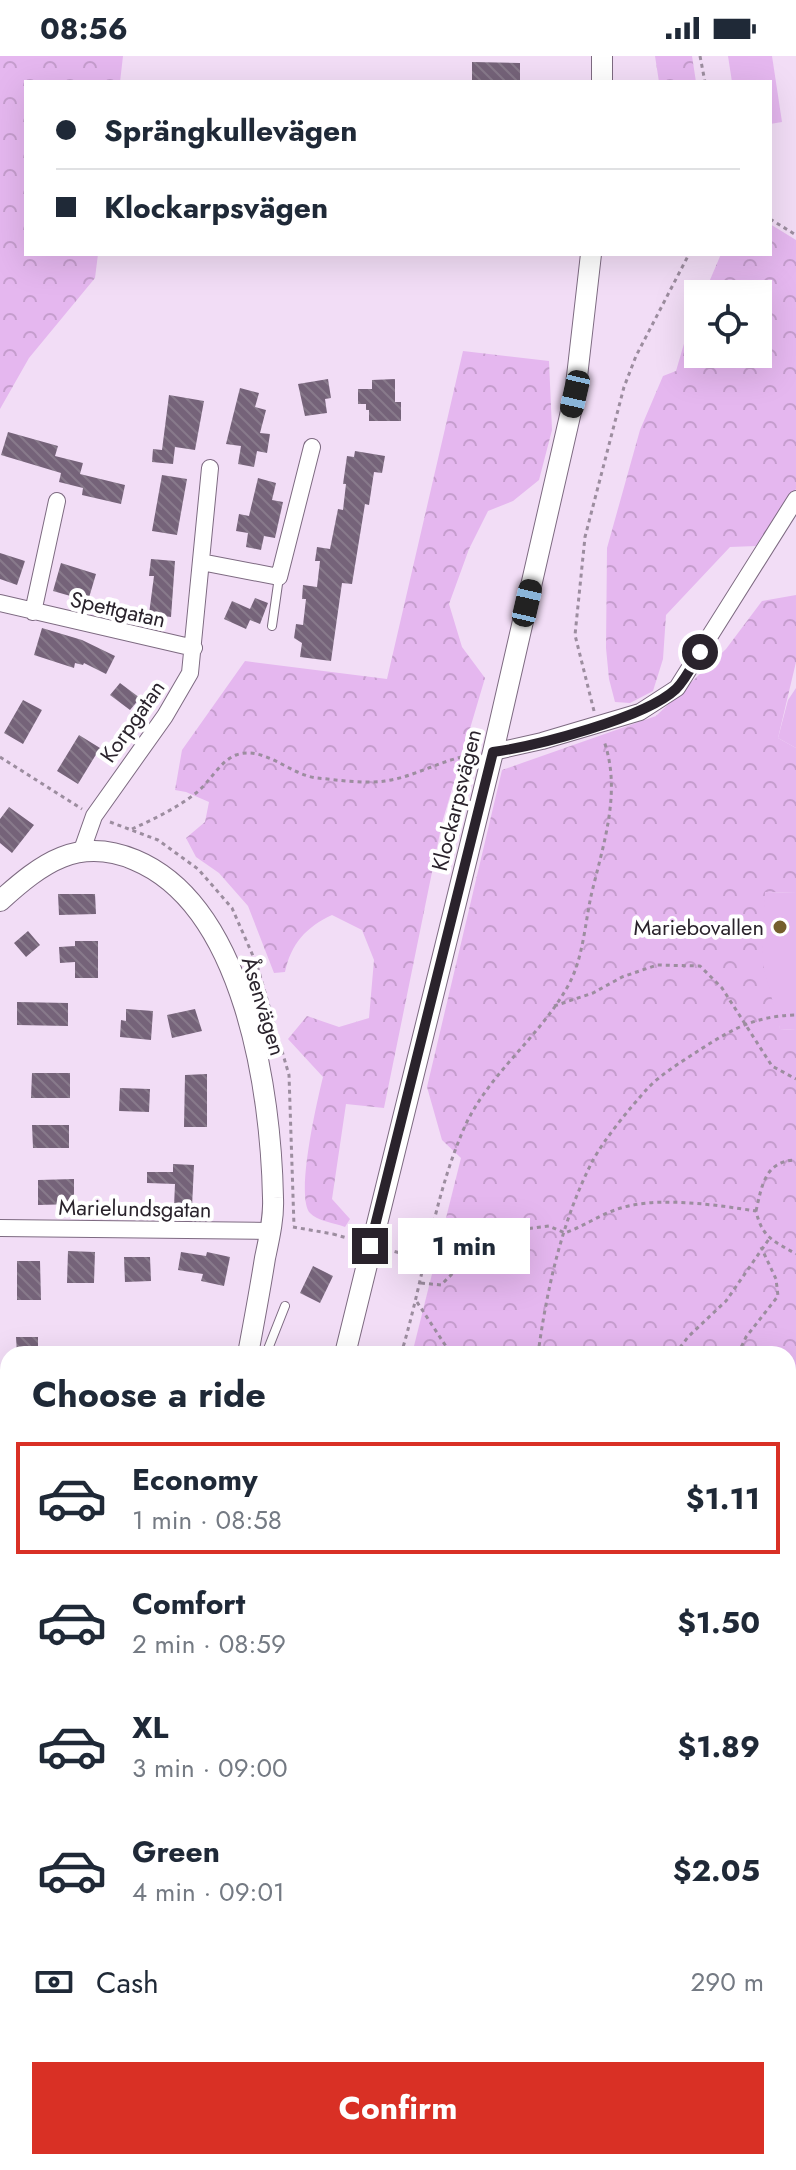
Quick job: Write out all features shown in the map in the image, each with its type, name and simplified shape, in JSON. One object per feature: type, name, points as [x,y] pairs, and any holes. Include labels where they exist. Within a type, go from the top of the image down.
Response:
[{"type":"street","points":[[602,56],[602,80]]},
{"type":"street","name":"Klockarpsvägen","points":[[347,1346],[493,752],[575,394],[591,256]]},
{"type":"street","points":[[201,562],[279,577],[312,447]]},
{"type":"street","name":"Korpgatan","points":[[82,850],[94,816],[190,673],[210,468]]},
{"type":"street","points":[[493,752],[640,712],[677,688],[796,499]]},
{"type":"street","points":[[33,612],[57,501]]},
{"type":"street","name":"Spettgatan","points":[[0,603],[194,648]]},
{"type":"street","points":[[0,901],[56,859],[82,850]]},
{"type":"street","name":"Åsenvägen","points":[[82,850],[105,851],[151,867],[174,883],[195,905],[218,943],[249,1026],[264,1095],[273,1201],[249,1346]]},
{"type":"street","name":"Marielundsgatan","points":[[0,1228],[270,1231]]},
{"type":"lane","points":[[272,626],[279,577]]},
{"type":"lane","points":[[269,1346],[285,1306]]},
{"type":"path","points":[[700,56],[705,80]]},
{"type":"path","points":[[772,220],[796,235]]},
{"type":"path","points":[[403,1346],[445,1182],[464,1129],[479,1098],[570,983],[581,948],[605,845],[611,763],[575,635],[585,537],[628,377],[688,256]]},
{"type":"path","points":[[130,829],[168,812],[197,792],[237,754],[258,753],[312,778],[386,781],[454,757],[493,752]]},
{"type":"path","points":[[554,1006],[657,965],[700,966],[722,988],[772,1066],[796,1079]]},
{"type":"path","points":[[539,1346],[549,1281],[593,1160],[648,1087],[745,1023],[772,1015],[796,1015]]},
{"type":"path","points":[[796,1160],[785,1160],[771,1168],[764,1177],[756,1211],[769,1239],[796,1254]]},
{"type":"path","points":[[421,1283],[441,1285],[457,1269],[497,1244],[508,1231],[549,1226],[565,1233],[616,1209],[643,1204],[699,1203],[756,1211]]},
{"type":"path","points":[[270,1231],[294,1226],[426,1259]]},
{"type":"path","points":[[681,1346],[726,1301],[769,1239]]},
{"type":"path","points":[[742,1346],[778,1296],[776,1279],[761,1247]]},
{"type":"path","points":[[417,1302],[446,1346]]},
{"type":"green space","points":[[0,56],[123,56],[120,80],[24,80],[24,256],[98,256],[95,278],[29,358],[0,409]]},
{"type":"green space","points":[[655,56],[692,56],[696,80],[659,80]]},
{"type":"green space","points":[[728,56],[772,56],[782,122],[772,124],[772,80],[732,80]]},
{"type":"green space","points":[[772,225],[796,240],[796,489],[756,546],[730,547],[666,615],[663,659],[653,691],[630,703],[615,702],[606,648],[607,548],[640,430],[663,376],[676,371],[684,344],[684,368],[772,368],[772,280],[710,280],[720,256],[772,256]]},
{"type":"green space","points":[[463,351],[549,361],[552,430],[539,480],[513,501],[488,511],[469,549],[449,604],[462,647],[485,678],[442,823],[384,1108],[346,1104],[332,1199],[350,1219],[345,1227],[313,1216],[306,1204],[306,1169],[323,1077],[288,1039],[307,1016],[339,1027],[369,1018],[374,960],[362,930],[332,915],[301,938],[291,953],[285,972],[274,973],[248,906],[219,873],[196,857],[186,838],[205,822],[209,802],[175,790],[182,750],[245,661],[387,679]]},
{"type":"green space","points":[[796,595],[796,662],[778,738],[796,748],[796,893],[765,892],[780,1029],[796,1030],[796,1346],[414,1346],[461,1158],[442,1140],[427,1087],[502,770],[656,716],[726,649],[762,601]]},
{"type":"green space","points":[[796,688],[796,748],[778,738],[788,700]]},
{"type":"green space","name":"Mariebovallen","points":[[765,892],[796,893],[796,1030],[780,1029],[762,961]]},
{"type":"building","points":[[472,62],[520,63],[520,80],[472,80]]},
{"type":"building","points":[[328,379],[331,398],[325,399],[327,413],[305,416],[298,384]]},
{"type":"building","points":[[395,379],[395,402],[401,402],[401,421],[369,421],[366,404],[358,404],[358,389],[372,389],[372,380]]},
{"type":"building","points":[[240,388],[259,393],[255,407],[266,410],[260,433],[270,434],[267,453],[257,451],[254,467],[238,464],[241,446],[226,444]]},
{"type":"building","points":[[169,395],[204,401],[195,450],[175,447],[173,464],[152,462],[153,449],[162,450]]},
{"type":"building","points":[[8,432],[58,446],[55,456],[83,463],[80,474],[125,485],[121,504],[82,495],[83,488],[59,482],[61,473],[1,455]]},
{"type":"building","points":[[355,451],[385,456],[382,473],[374,472],[369,505],[365,504],[352,584],[342,583],[331,661],[300,657],[302,643],[294,638],[296,624],[303,625],[306,599],[302,599],[303,585],[317,587],[320,561],[315,561],[317,547],[330,549],[338,509],[343,510],[347,456],[354,457]]},
{"type":"building","points":[[162,475],[187,479],[177,535],[152,531]]},
{"type":"building","points":[[258,478],[276,483],[272,500],[283,502],[275,538],[264,536],[261,550],[246,547],[248,533],[236,531],[239,514],[249,516]]},
{"type":"building","points":[[0,553],[25,561],[17,585],[0,579]]},
{"type":"building","points":[[151,559],[175,561],[171,617],[149,614],[154,576],[149,576]]},
{"type":"building","points":[[61,563],[96,574],[88,601],[53,591]]},
{"type":"building","points":[[255,598],[268,603],[260,624],[250,620],[246,629],[224,619],[232,601],[250,609]]},
{"type":"building","points":[[42,628],[82,640],[115,656],[106,674],[84,663],[75,663],[74,668],[34,655]]},
{"type":"building","points":[[120,683],[140,698],[130,710],[110,695]]},
{"type":"building","points":[[23,700],[42,710],[23,744],[4,733]]},
{"type":"building","points":[[79,735],[100,748],[78,784],[57,771]]},
{"type":"building","points":[[9,807],[34,825],[12,853],[0,843],[0,819]]},
{"type":"building","points":[[58,894],[95,894],[96,914],[59,915]]},
{"type":"building","points":[[28,931],[40,945],[26,957],[14,943]]},
{"type":"building","points":[[75,941],[98,941],[98,978],[75,978],[75,962],[60,963],[59,947],[75,946]]},
{"type":"building","points":[[17,1002],[68,1003],[68,1026],[17,1025]]},
{"type":"building","points":[[126,1009],[153,1011],[151,1040],[120,1037],[121,1020],[126,1021]]},
{"type":"building","points":[[195,1009],[202,1031],[172,1038],[167,1015]]},
{"type":"building","points":[[32,1073],[70,1073],[70,1098],[31,1098]]},
{"type":"building","points":[[207,1074],[207,1127],[184,1127],[185,1075]]},
{"type":"building","points":[[120,1088],[150,1089],[149,1112],[119,1111]]},
{"type":"building","points":[[32,1125],[69,1125],[69,1148],[33,1148]]},
{"type":"building","points":[[173,1164],[194,1165],[192,1207],[174,1206],[175,1184],[147,1183],[147,1172],[173,1172]]},
{"type":"building","points":[[74,1179],[74,1204],[38,1205],[38,1180]]},
{"type":"building","points":[[68,1251],[95,1252],[94,1283],[67,1283]]},
{"type":"building","points":[[181,1252],[206,1256],[207,1252],[230,1257],[224,1286],[201,1281],[203,1274],[178,1270]]},
{"type":"building","points":[[124,1257],[150,1257],[151,1281],[125,1282]]},
{"type":"building","points":[[17,1261],[40,1261],[41,1300],[17,1300]]},
{"type":"building","points":[[313,1266],[333,1276],[320,1303],[300,1293]]},
{"type":"building","points":[[16,1337],[38,1337],[38,1346],[17,1346]]},
{"type":"place","name":"Mariebovallen","points":[[780,927]]},
{"type":"route","points":[[370,1246],[493,752],[640,712],[677,688],[700,652]]}]
